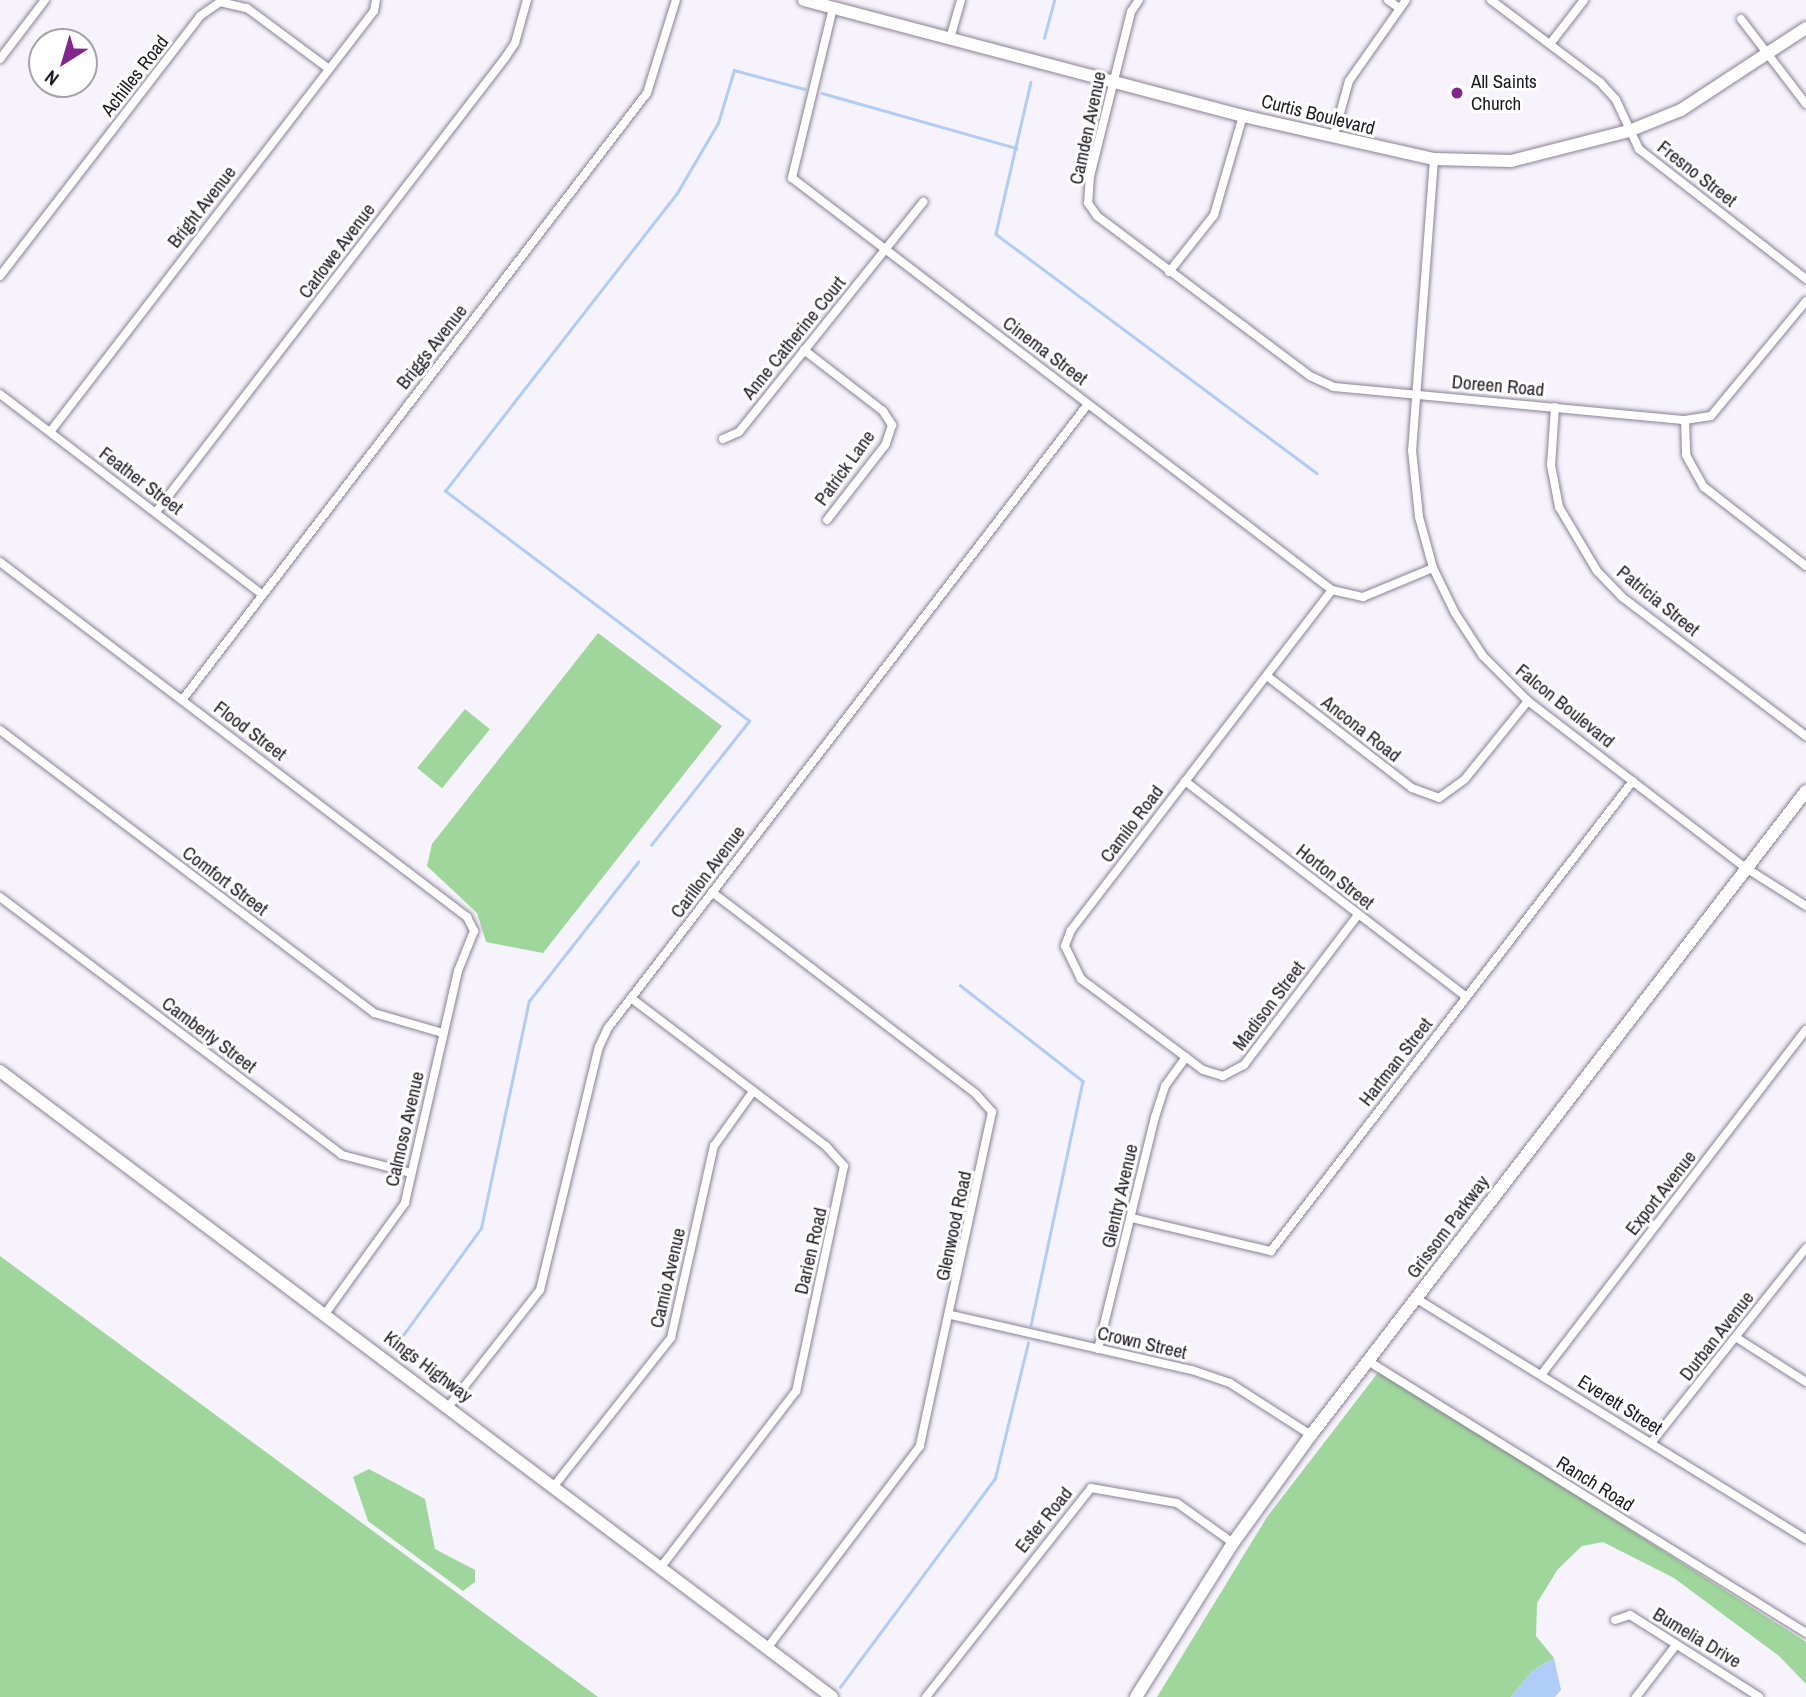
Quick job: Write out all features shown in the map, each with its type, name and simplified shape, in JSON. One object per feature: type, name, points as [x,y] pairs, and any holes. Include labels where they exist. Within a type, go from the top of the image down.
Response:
[{"type":"street","points":[[0,59],[45,0]]},
{"type":"street","name":"Bright Avenue","points":[[50,432],[329,69],[376,0]]},
{"type":"street","name":"Carlowe Avenue","points":[[156,512],[505,58],[515,43],[527,0]]},
{"type":"street","name":"Briggs Avenue","points":[[183,699],[647,93],[676,0]]},
{"type":"street","name":"Curtis Boulevard","points":[[804,0],[951,35],[1243,116],[1434,159],[1511,161],[1629,131],[1681,110],[1806,28]]},
{"type":"street","points":[[951,35],[961,0]]},
{"type":"street","name":"Camden Avenue","points":[[1139,0],[1131,12],[1088,203],[1168,272]]},
{"type":"street","points":[[1388,0],[1399,8]]},
{"type":"street","points":[[1333,138],[1349,81],[1406,0]]},
{"type":"street","name":"Fresno Street","points":[[1491,0],[1601,82],[1616,100],[1639,149],[1806,279]]},
{"type":"street","points":[[1550,44],[1584,0]]},
{"type":"street","name":"Achilles Road","points":[[0,276],[200,16],[220,2],[247,8],[329,69]]},
{"type":"street","name":"Cinema Street","points":[[833,8],[792,178],[1332,590],[1363,597],[1433,568]]},
{"type":"street","points":[[1741,19],[1806,103]]},
{"type":"street","points":[[1168,272],[1214,215],[1243,116]]},
{"type":"street","name":"Falcon Boulevard","points":[[1434,159],[1413,394],[1419,517],[1433,568],[1483,656],[1528,701],[1746,868],[1806,906]]},
{"type":"street","name":"Anne Catherine Court","points":[[723,439],[739,432],[923,202]]},
{"type":"street","name":"Doreen Road","points":[[1168,272],[1310,376],[1334,387],[1685,420],[1711,416],[1727,402],[1806,300]]},
{"type":"street","name":"Patrick Lane","points":[[804,350],[883,411],[892,425],[886,444],[827,520]]},
{"type":"street","name":"Feather Street","points":[[0,394],[262,594]]},
{"type":"street","name":"Carillon Avenue","points":[[449,1406],[540,1290],[599,1047],[631,998],[1088,404]]},
{"type":"street","name":"Patricia Street","points":[[1555,407],[1551,465],[1559,507],[1597,571],[1622,597],[1806,736]]},
{"type":"street","points":[[1685,420],[1686,455],[1704,487],[1806,566]]},
{"type":"street","name":"Flood Street","points":[[0,562],[467,917],[474,931]]},
{"type":"street","name":"Camilo Road","points":[[1186,1057],[1081,979],[1065,946],[1071,930],[1332,590]]},
{"type":"street","name":"Ancona Road","points":[[1267,676],[1412,788],[1440,798],[1465,779],[1528,701]]},
{"type":"street","name":"Comfort Street","points":[[0,730],[374,1013],[443,1033]]},
{"type":"street","name":"Hartman Street","points":[[1132,1218],[1271,1251],[1633,780]]},
{"type":"street","name":"Horton Street","points":[[1185,781],[1466,997]]},
{"type":"street","name":"Grissom Parkway","points":[[1136,1697],[1233,1543],[1311,1435],[1806,791]]},
{"type":"street","name":"Glenwood Road","points":[[712,892],[992,1112],[951,1315],[914,1458],[767,1648]]},
{"type":"street","name":"Camberly Street","points":[[0,897],[342,1155],[411,1173]]},
{"type":"street","name":"Madison Street","points":[[1186,1057],[1223,1076],[1244,1065],[1358,915]]},
{"type":"street","name":"Calmoso Avenue","points":[[325,1314],[399,1216],[458,971],[474,931]]},
{"type":"street","name":"Darien Road","points":[[631,998],[752,1093],[826,1146],[844,1166],[796,1391],[661,1567]]},
{"type":"street","name":"Export Avenue","points":[[1541,1375],[1806,1030]]},
{"type":"street","name":"Glentry Avenue","points":[[1098,1349],[1158,1106],[1186,1057]]},
{"type":"street","name":"Kings Highway","points":[[0,1071],[449,1406],[832,1697]]},
{"type":"street","name":"Camio Avenue","points":[[554,1486],[671,1338],[714,1146],[752,1093]]},
{"type":"street","name":"Durban Avenue","points":[[1651,1443],[1806,1248]]},
{"type":"street","name":"Everett Street","points":[[1417,1298],[1806,1539]]},
{"type":"street","name":"Crown Street","points":[[951,1315],[1230,1383],[1311,1435]]},
{"type":"street","points":[[1737,1338],[1806,1382]]},
{"type":"street","name":"Ranch Road","points":[[1368,1361],[1806,1633]]},
{"type":"street","name":"Ester Road","points":[[926,1697],[1091,1488],[1177,1503],[1233,1543]]},
{"type":"street","name":"Bumelia Drive","points":[[1615,1620],[1630,1615],[1759,1697]]},
{"type":"street","points":[[1636,1697],[1676,1644]]},
{"type":"green space","points":[[598,633],[722,726],[543,953],[486,942],[477,913],[427,866],[432,844]]},
{"type":"green space","points":[[465,709],[490,729],[442,788],[417,768]]},
{"type":"green space","points":[[0,1256],[598,1697],[0,1697]]},
{"type":"green space","points":[[1380,1370],[1806,1642],[1806,1684],[1779,1656],[1674,1578],[1603,1542],[1582,1546],[1558,1569],[1537,1603],[1536,1636],[1554,1658],[1532,1671],[1511,1697],[1157,1697],[1267,1517]]},
{"type":"green space","points":[[369,1469],[425,1499],[435,1549],[475,1570],[475,1582],[463,1591],[368,1521],[353,1477]]},
{"type":"water","points":[[1554,1658],[1561,1690],[1555,1697],[1511,1697],[1532,1671]]},
{"type":"waterway","points":[[1044,38],[1054,0]]},
{"type":"waterway","points":[[651,845],[749,721],[445,491],[677,193],[718,123],[734,70],[805,89]]},
{"type":"waterway","points":[[1031,82],[996,234],[1317,473]]},
{"type":"waterway","points":[[822,93],[1016,148]]},
{"type":"waterway","points":[[398,1342],[481,1228],[529,1001],[638,862]]},
{"type":"waterway","points":[[960,985],[1083,1081],[1031,1325]]},
{"type":"waterway","points":[[840,1687],[995,1478],[1028,1343]]},
{"type":"place","name":"All Saints Church","points":[[1457,93]]}]
